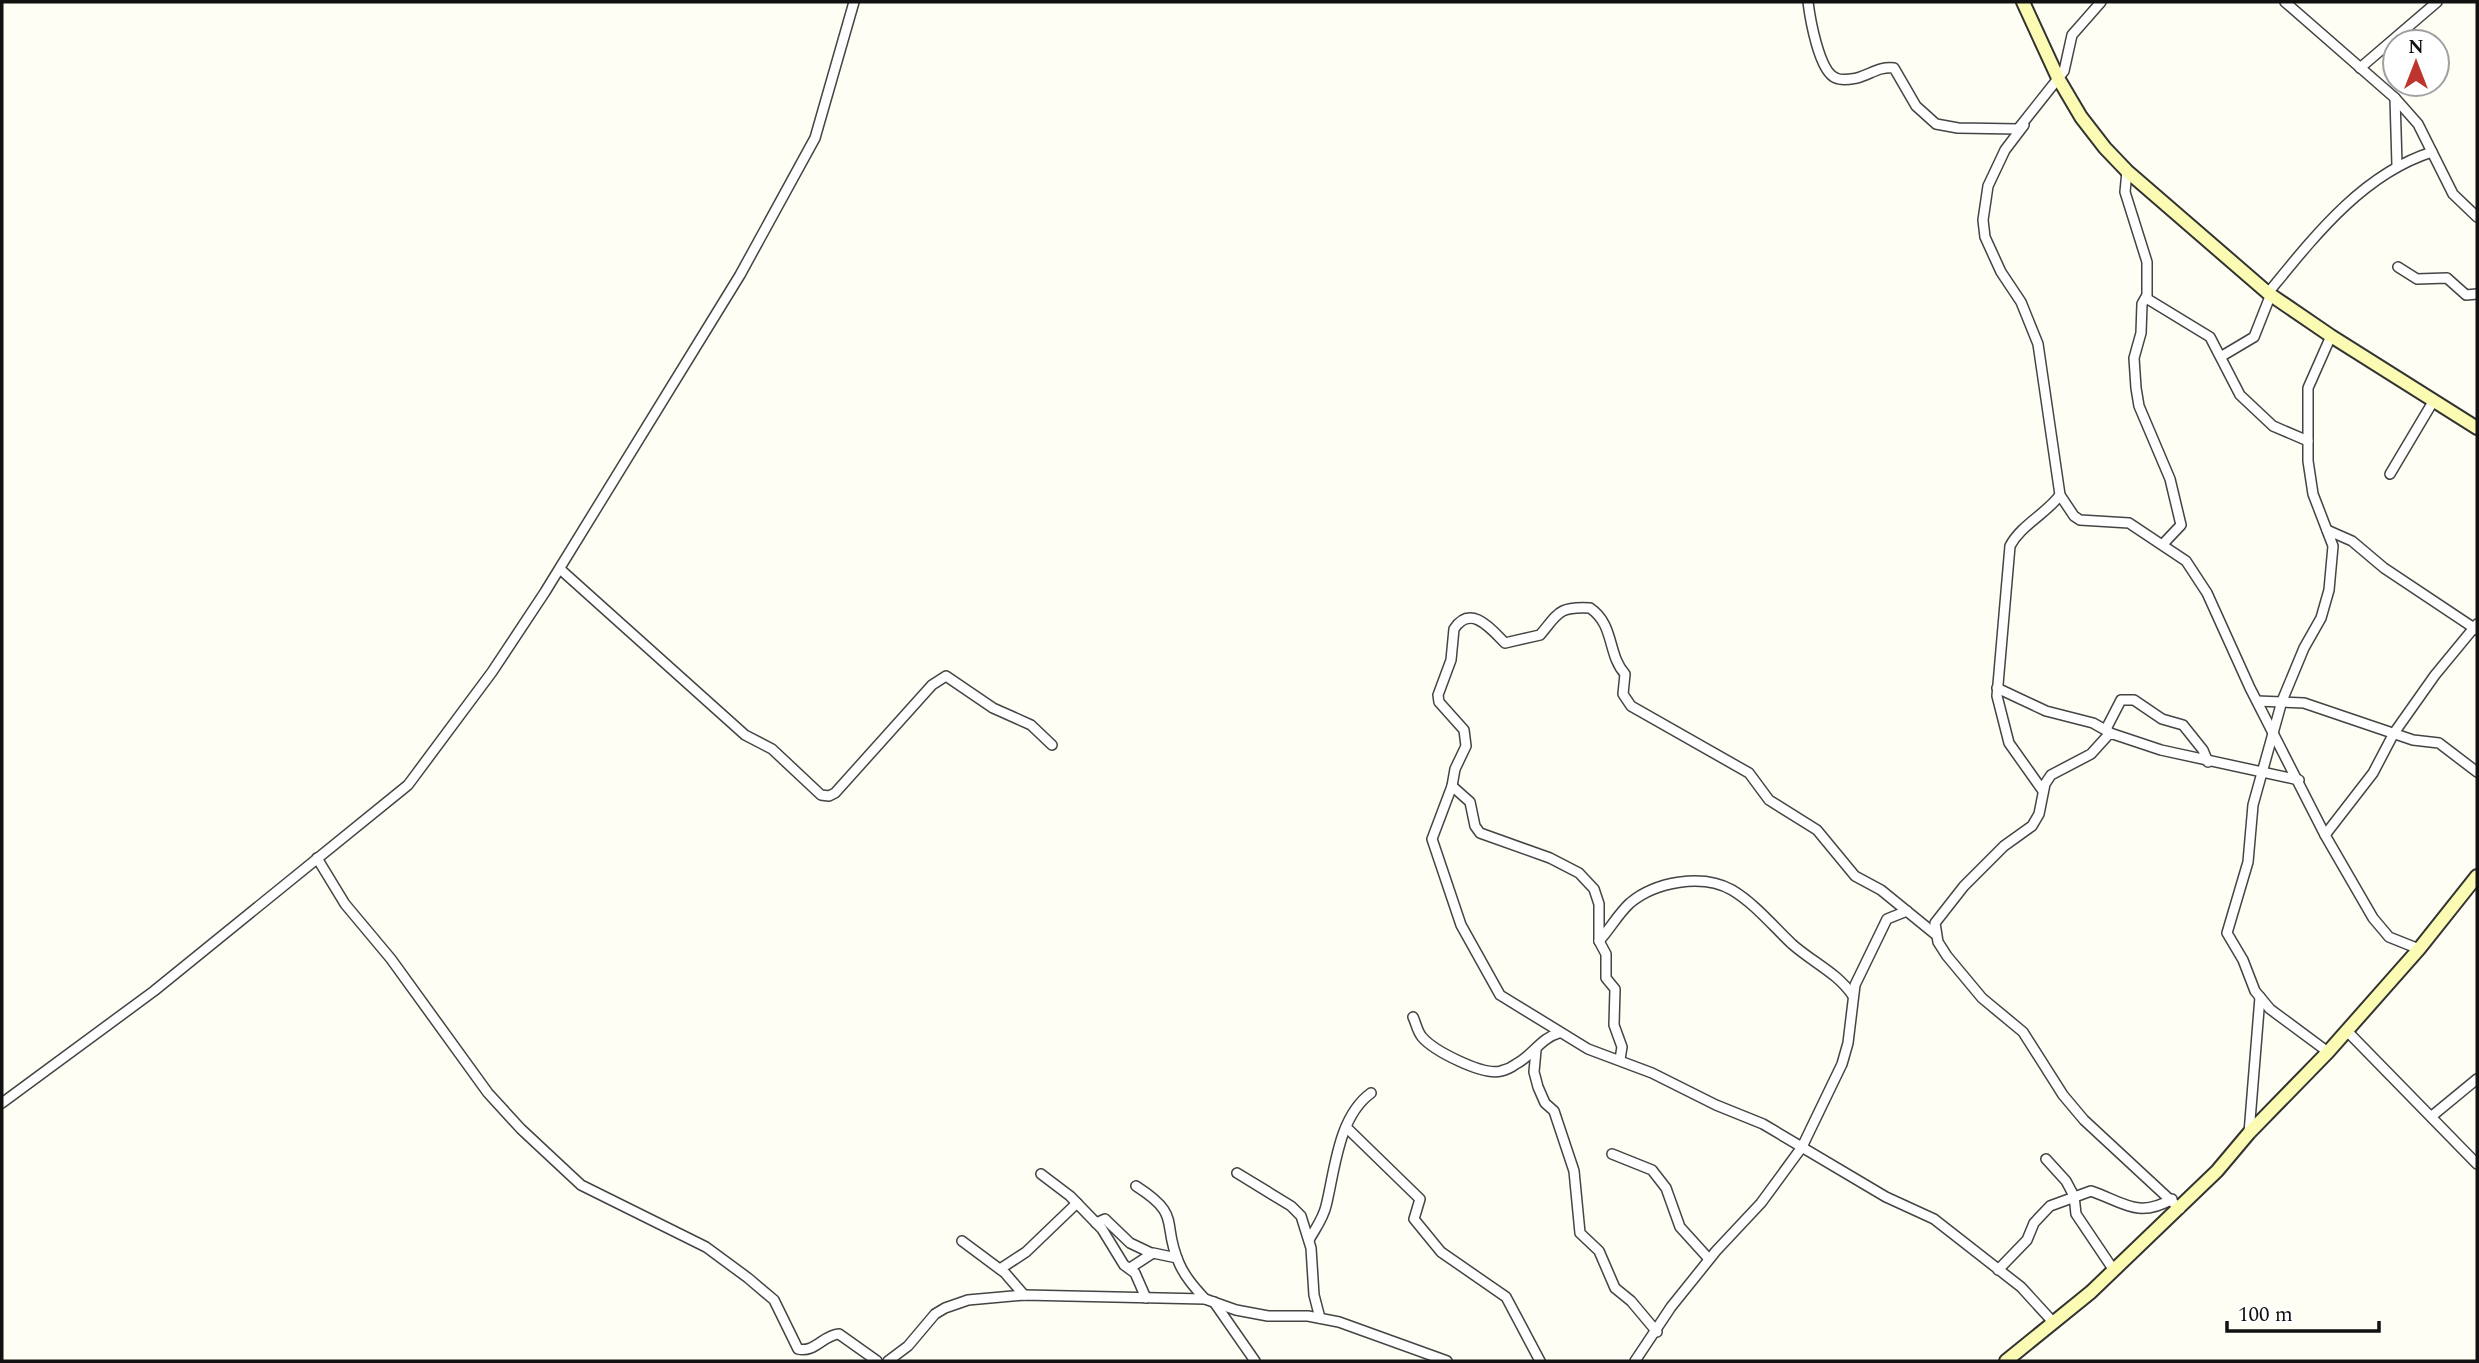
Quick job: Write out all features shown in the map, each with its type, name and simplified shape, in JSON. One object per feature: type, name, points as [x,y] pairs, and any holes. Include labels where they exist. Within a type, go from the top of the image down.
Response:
[{"type":"street","points":[[2,1103],[146,997],[408,785],[492,672],[560,569],[740,275],[816,138],[854,2]]},
{"type":"street","points":[[1808,2],[1822,60],[1829,74],[1836,79],[1847,80],[1886,67],[1894,68],[1916,106],[1936,124],[1944,127],[2007,131],[2024,125]]},
{"type":"street","points":[[2023,2],[2058,78],[2081,117],[2127,171],[2269,293],[2331,336],[2477,428]]},
{"type":"street","points":[[2101,2],[2072,35],[2067,65],[1996,166],[1983,220],[1992,254],[2021,302],[2038,344],[2060,495],[2074,516],[2080,520],[2122,521],[2163,544],[2186,561],[2207,593],[2257,701],[2325,835],[2381,929],[2389,937],[2419,949]]},
{"type":"street","points":[[2285,2],[2381,86]]},
{"type":"street","points":[[2360,68],[2437,2]]},
{"type":"street","points":[[2395,98],[2418,124],[2453,194],[2477,217]]},
{"type":"street","points":[[2395,98],[2397,165]]},
{"type":"street","points":[[2222,356],[2254,337],[2269,293],[2344,208],[2397,165],[2432,152]]},
{"type":"street","points":[[2127,171],[2125,192],[2147,262],[2146,298],[2142,304],[2141,333],[2134,358],[2136,388],[2139,406],[2171,479],[2181,524],[2163,544]]},
{"type":"street","points":[[2398,267],[2417,279],[2447,278],[2466,295],[2477,294]]},
{"type":"street","points":[[2146,298],[2205,333],[2222,356],[2240,395],[2260,415],[2286,434],[2308,441]]},
{"type":"street","points":[[2328,1052],[2270,1009],[2260,997],[2227,933],[2248,862],[2251,812],[2282,701],[2295,666],[2325,608],[2333,561],[2328,530],[2313,494],[2308,441],[2308,381],[2331,336]]},
{"type":"street","points":[[2390,474],[2434,400]]},
{"type":"street","points":[[2043,791],[2009,743],[2001,718],[1997,688],[2010,546],[2017,535],[2045,513],[2060,495]]},
{"type":"street","points":[[2325,835],[2366,783],[2394,733],[2453,652],[2476,628],[2384,568],[2352,541],[2328,530]]},
{"type":"street","points":[[560,569],[745,735],[772,749],[821,795],[832,795],[932,685],[946,676],[993,708],[1031,725],[1052,745]]},
{"type":"street","points":[[2053,1322],[2021,1287],[1934,1219],[1886,1197],[1762,1124],[1620,1059],[1588,1049],[1500,995],[1461,925],[1432,839],[1452,786],[1455,769],[1466,746],[1464,730],[1439,702],[1438,695],[1451,660],[1454,629],[1458,622],[1477,619],[1492,626],[1505,643],[1511,644],[1521,638],[1540,635],[1553,615],[1563,610],[1590,608],[1605,623],[1610,634],[1619,668],[1625,674],[1623,694],[1630,706],[1749,773],[1769,800],[1817,830],[1855,876],[1881,890],[1935,934],[1947,956],[1982,998],[2023,1032],[2063,1095],[2084,1120],[2176,1204]]},
{"type":"street","points":[[1997,688],[2046,711],[2161,750],[2299,780]]},
{"type":"street","points":[[1935,934],[1938,918],[1957,895],[2004,846],[2032,826],[2039,814],[2043,791],[2051,775],[2091,754],[2108,731],[2121,700],[2134,700],[2162,719],[2183,724],[2208,762]]},
{"type":"street","points":[[2257,701],[2304,703],[2394,733],[2443,745],[2477,772]]},
{"type":"street","points":[[1452,786],[1470,802],[1475,826],[1480,833],[1550,858],[1579,873],[1594,889],[1599,904],[1599,941],[1606,954],[1606,978],[1615,989],[1614,1025],[1622,1047],[1620,1059]]},
{"type":"street","points":[[317,858],[345,904],[391,958],[488,1093],[581,1185],[726,1260],[774,1300],[798,1349],[811,1349],[827,1337],[839,1334],[877,1361]]},
{"type":"street","points":[[2006,1361],[2113,1269],[2328,1052],[2419,949],[2477,876]]},
{"type":"street","points":[[1599,941],[1633,901],[1663,885],[1675,882],[1722,885],[1744,899],[1799,951],[1846,985],[1853,996]]},
{"type":"street","points":[[1635,1361],[1657,1332],[1671,1307],[1695,1281],[1709,1259],[1761,1203],[1802,1147],[1842,1064],[1858,977],[1884,924],[1893,915],[1908,911]]},
{"type":"street","points":[[2249,1133],[2260,997]]},
{"type":"street","points":[[1413,1017],[1423,1039],[1471,1066],[1500,1072],[1536,1050],[1544,1039],[1559,1033]]},
{"type":"street","points":[[2346,1031],[2477,1164]]},
{"type":"street","points":[[1536,1050],[1534,1072],[1538,1087],[1545,1103],[1554,1111],[1574,1171],[1580,1233],[1599,1251],[1615,1288],[1631,1301],[1657,1332]]},
{"type":"street","points":[[2432,1116],[2477,1079]]},
{"type":"street","points":[[1309,1240],[1326,1207],[1346,1127],[1355,1107],[1371,1093]]},
{"type":"street","points":[[1346,1127],[1420,1199],[1414,1219],[1441,1252],[1506,1297],[1540,1361]]},
{"type":"street","points":[[1612,1154],[1652,1170],[1670,1196],[1680,1227],[1709,1259]]},
{"type":"street","points":[[2046,1159],[2066,1181],[2074,1196],[2076,1214],[2113,1269]]},
{"type":"street","points":[[1237,1173],[1297,1210],[1309,1240],[1314,1294],[1320,1318]]},
{"type":"street","points":[[1041,1174],[1077,1203],[1096,1223],[1124,1265],[1130,1268],[1140,1282],[1146,1298]]},
{"type":"street","points":[[1136,1186],[1159,1201],[1171,1223],[1177,1258],[1187,1278],[1209,1300],[1255,1361]]},
{"type":"street","points":[[1998,1270],[2027,1240],[2034,1223],[2050,1206],[2074,1196],[2091,1191],[2115,1202],[2143,1209],[2176,1204]]},
{"type":"street","points":[[1000,1269],[1026,1252],[1077,1203]]},
{"type":"street","points":[[1096,1223],[1105,1219],[1130,1243],[1151,1253],[1177,1258]]},
{"type":"street","points":[[962,1241],[1000,1269],[1024,1295]]},
{"type":"street","points":[[1130,1268],[1151,1253]]},
{"type":"street","points":[[888,1361],[908,1346],[935,1314],[945,1308],[968,1300],[1024,1295],[1209,1300],[1268,1316],[1320,1318],[1368,1330],[1447,1361]]}]
